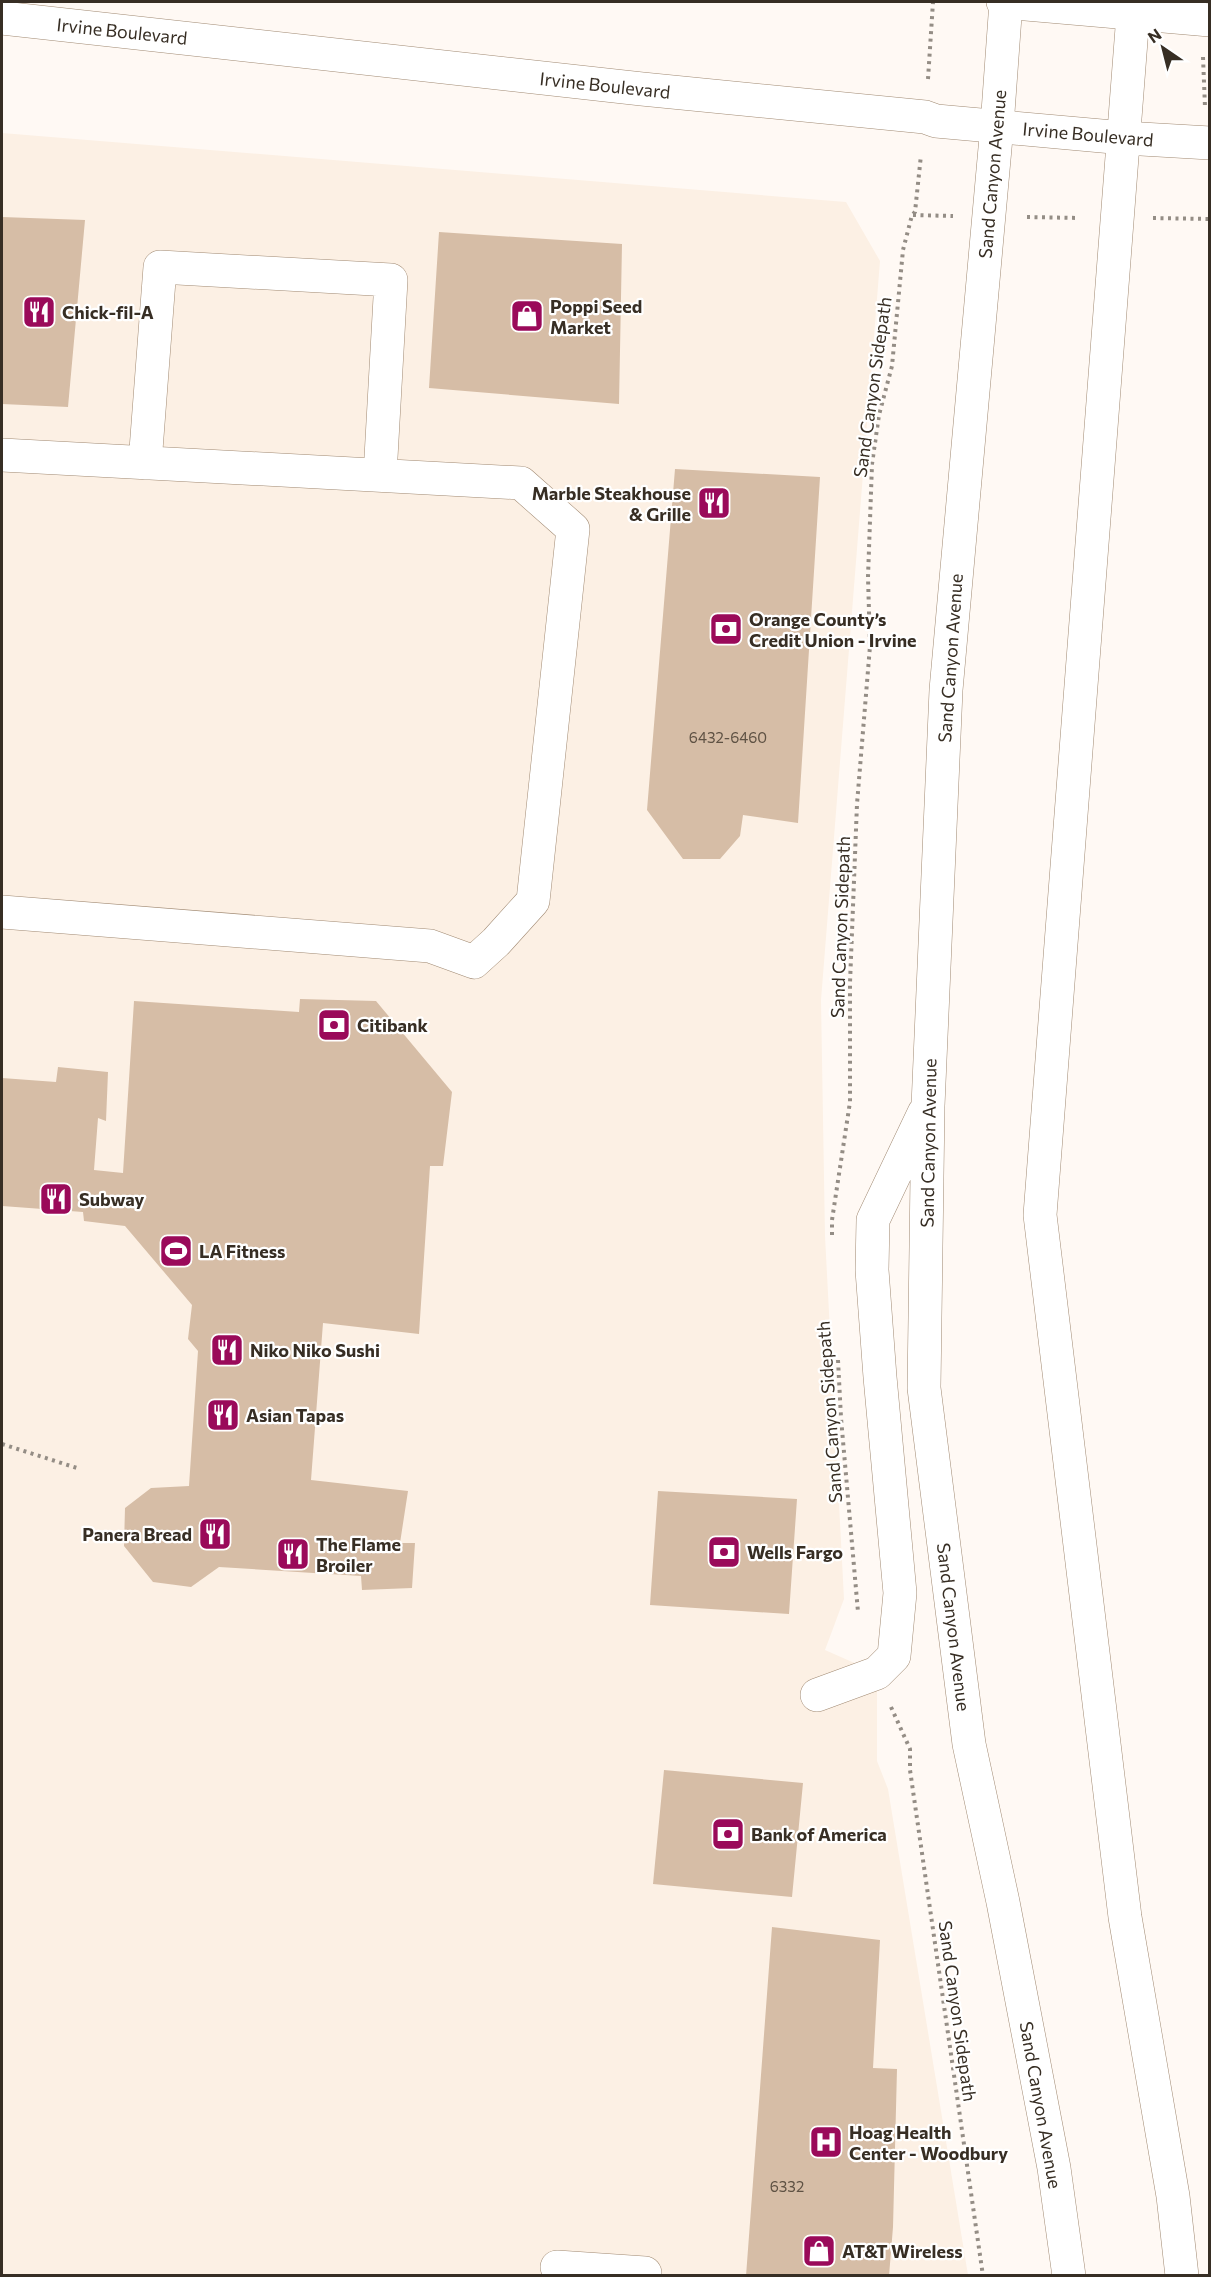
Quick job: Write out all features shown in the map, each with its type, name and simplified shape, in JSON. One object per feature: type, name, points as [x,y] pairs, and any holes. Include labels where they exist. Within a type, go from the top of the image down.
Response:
[{"type":"main road","points":[[1005,2],[1134,8],[1205,20]]},
{"type":"main road","name":"Sand Canyon Avenue","points":[[1005,2],[997,126],[946,690],[928,1107],[924,1388],[969,1744],[1003,1902],[1054,2168],[1069,2276]]},
{"type":"main road","points":[[1134,8],[1040,1215],[1125,1917],[1173,2196],[1182,2276]]},
{"type":"main road","name":"Irvine Boulevard","points":[[2,18],[925,117],[936,121],[1208,143]]},
{"type":"main road","points":[[145,462],[159,267],[391,280],[380,475]]},
{"type":"main road","points":[[2,455],[521,483],[573,529],[533,901],[496,942],[474,962],[430,946],[2,912]]},
{"type":"main road","points":[[817,1695],[877,1673],[894,1656],[900,1593],[879,1377],[872,1270],[873,1220],[928,1107]]},
{"type":"main road","points":[[557,2267],[645,2273]]},
{"type":"path","points":[[1205,20],[1208,143]]},
{"type":"path","name":"Sand Canyon Sidepath","points":[[833,1244],[832,1220],[849,1102],[850,983],[857,804],[870,646],[868,577],[872,464],[879,415],[892,366],[903,250],[914,214],[989,217]]},
{"type":"path","points":[[989,217],[1209,219]]},
{"type":"path","name":"Sand Canyon Sidepath","points":[[838,1360],[856,1602],[861,1623]]},
{"type":"path","points":[[2,1444],[77,1468]]},
{"type":"path","name":"Sand Canyon Sidepath","points":[[910,1749],[910,1770],[983,2276]]},
{"type":"shaded area","points":[[2,133],[846,202],[880,261],[821,1000],[825,1236],[844,1599],[825,1650],[877,1673],[877,1761],[888,1789],[968,2275],[2,2275]]},
{"type":"building","name":"Chick-fil-A","points":[[2,217],[85,220],[68,407],[2,404]]},
{"type":"building","name":"Poppi Seed Market","points":[[439,232],[622,244],[619,404],[429,388]]},
{"type":"building","points":[[675,469],[820,477],[798,823],[743,815],[740,836],[720,859],[683,859],[647,810]]},
{"type":"building","points":[[300,999],[376,1001],[452,1092],[443,1166],[430,1166],[419,1334],[323,1323],[311,1480],[408,1491],[400,1543],[415,1543],[412,1588],[362,1590],[361,1576],[219,1567],[191,1587],[153,1582],[124,1546],[125,1508],[151,1488],[189,1486],[198,1351],[188,1339],[192,1305],[125,1226],[84,1221],[83,1212],[2,1206],[2,1078],[56,1082],[58,1067],[108,1072],[106,1121],[98,1118],[94,1170],[123,1173],[134,1001],[299,1012]]},
{"type":"building","name":"Wells Fargo","points":[[658,1491],[797,1499],[789,1614],[650,1605]]},
{"type":"building","name":"Bank of America","points":[[664,1770],[803,1783],[792,1897],[653,1884]]},
{"type":"building","name":"Hoag Health Center - Woodbury","points":[[772,1927],[880,1940],[873,2068],[897,2069],[893,2227],[889,2276],[746,2276]]},
{"type":"place","name":"Chick-fil-A","points":[[39,312]]},
{"type":"place","name":"Poppi Seed Market","points":[[527,316]]},
{"type":"place","name":"Marble Steakhouse & Grille","points":[[714,503]]},
{"type":"place","name":"Orange County’s Credit Union - Irvine","points":[[726,629]]},
{"type":"place","name":"Citibank","points":[[334,1025]]},
{"type":"place","name":"Subway","points":[[56,1199]]},
{"type":"place","name":"LA Fitness","points":[[176,1251]]},
{"type":"place","name":"Niko Niko Sushi","points":[[227,1350]]},
{"type":"place","name":"Asian Tapas","points":[[223,1415]]},
{"type":"place","name":"Panera Bread","points":[[215,1534]]},
{"type":"place","name":"Wells Fargo","points":[[724,1552]]},
{"type":"place","name":"The Flame Broiler","points":[[293,1554]]},
{"type":"place","name":"Bank of America","points":[[728,1834]]},
{"type":"place","name":"Hoag Health Center - Woodbury","points":[[826,2142]]},
{"type":"place","name":"AT&T Wireless","points":[[819,2251]]}]
